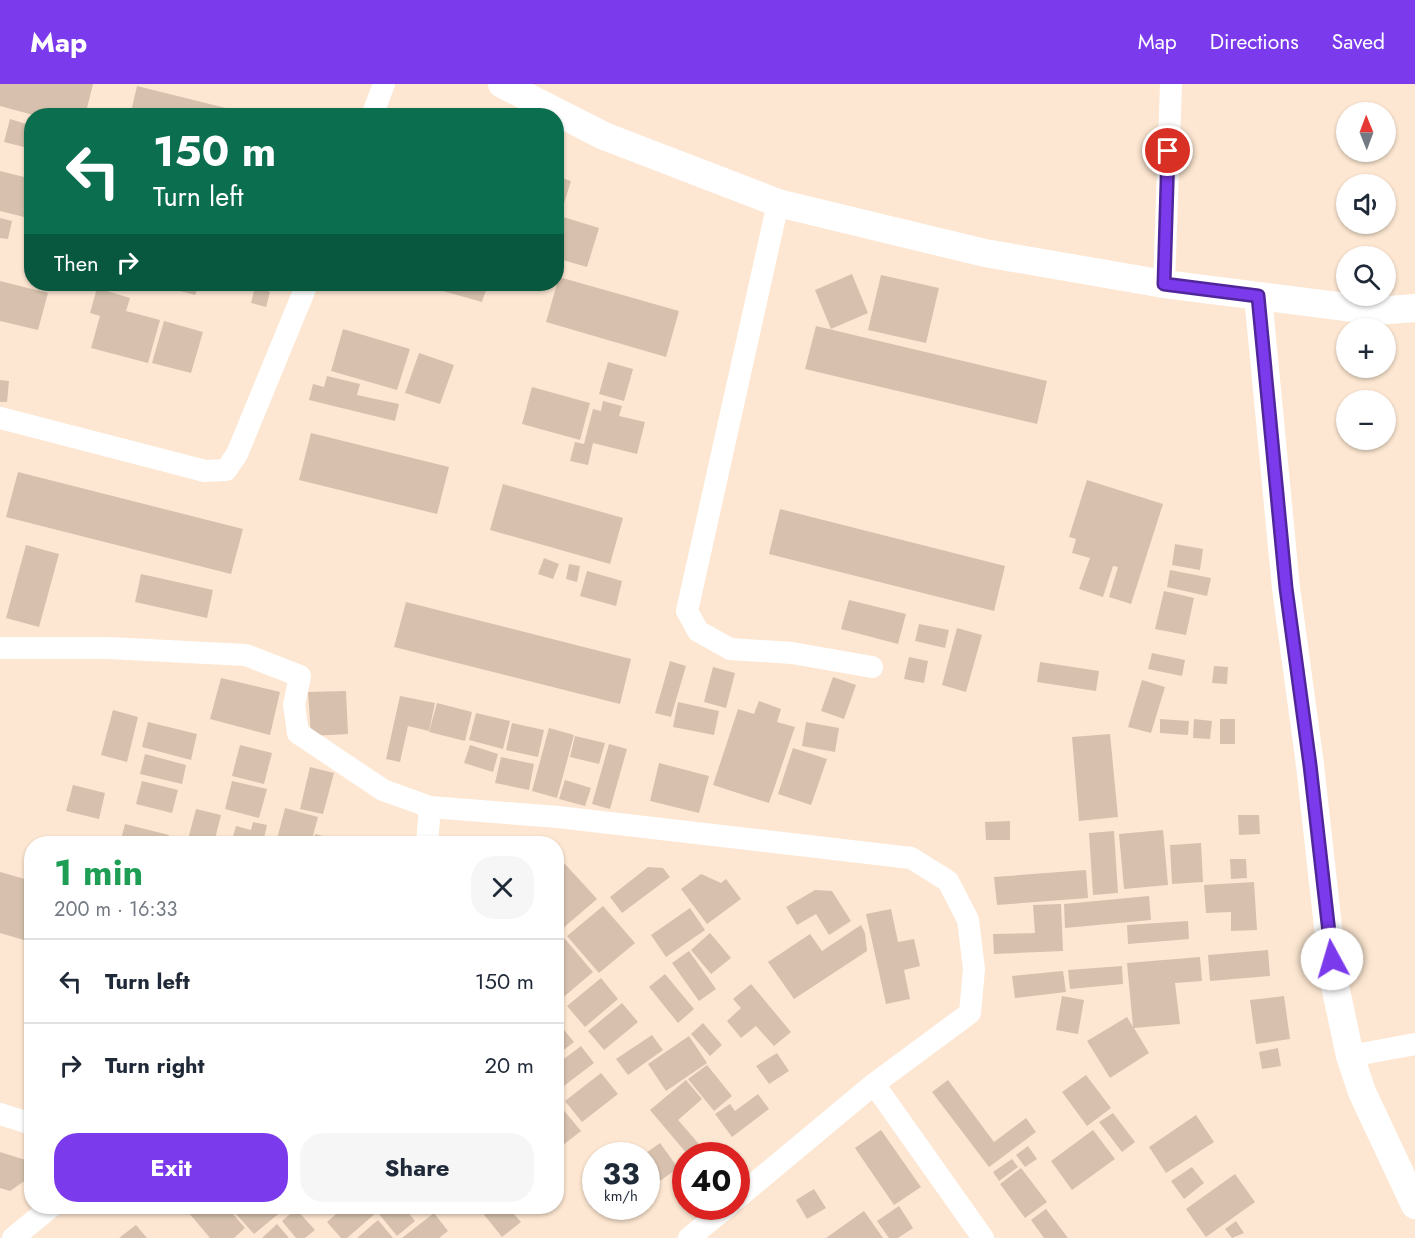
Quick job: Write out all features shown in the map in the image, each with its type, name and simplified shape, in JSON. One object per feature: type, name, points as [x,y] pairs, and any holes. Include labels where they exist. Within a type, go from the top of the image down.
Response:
[{"type":"street","points":[[375,108],[384,84]]},
{"type":"street","points":[[502,84],[549,108]]},
{"type":"street","points":[[1164,284],[1171,84]]},
{"type":"street","points":[[564,116],[604,136],[778,203],[985,253],[1164,284],[1377,311],[1415,308]]},
{"type":"street","points":[[778,203],[687,611],[698,631],[730,649],[792,653],[872,667]]},
{"type":"street","points":[[0,418],[206,471],[226,470],[237,453],[305,291]]},
{"type":"street","points":[[1258,296],[1286,588],[1310,765],[1334,981],[1350,1056],[1362,1092],[1415,1205]]},
{"type":"street","points":[[0,648],[109,648],[246,655],[300,676],[294,705],[298,733],[383,790],[430,807],[558,817],[911,858],[948,881],[968,920],[974,969],[970,1013],[874,1084],[750,1186]]},
{"type":"street","points":[[428,836],[430,807]]},
{"type":"street","points":[[1350,1056],[1415,1044]]},
{"type":"street","points":[[874,1084],[983,1238]]},
{"type":"street","points":[[0,1114],[24,1122]]},
{"type":"street","points":[[13,1238],[42,1214]]},
{"type":"street","points":[[689,1238],[711,1220]]},
{"type":"building","points":[[0,84],[93,84],[87,108],[24,108],[24,112],[0,106]]},
{"type":"building","points":[[137,86],[226,108],[132,108]]},
{"type":"building","points":[[10,119],[24,123],[24,147],[4,142]]},
{"type":"building","points":[[0,171],[24,177],[24,217],[0,211]]},
{"type":"building","points":[[564,179],[571,181],[564,203]]},
{"type":"building","points":[[564,217],[599,228],[587,267],[564,260]]},
{"type":"building","points":[[0,218],[12,221],[8,239],[0,238]]},
{"type":"building","points":[[852,274],[868,313],[831,329],[815,290]]},
{"type":"building","points":[[881,275],[939,288],[926,343],[868,330]]},
{"type":"building","points":[[564,278],[679,311],[666,357],[546,322],[555,291],[564,291]]},
{"type":"building","points":[[0,281],[24,287],[24,291],[48,293],[38,330],[0,321]]},
{"type":"building","points":[[96,291],[107,291],[130,298],[126,311],[160,320],[148,363],[91,348],[100,316],[90,313]]},
{"type":"building","points":[[180,291],[196,291],[195,295]]},
{"type":"building","points":[[254,291],[270,292],[266,307],[251,303]]},
{"type":"building","points":[[443,291],[486,291],[482,302]]},
{"type":"building","points":[[164,321],[203,332],[191,373],[152,363]]},
{"type":"building","points":[[816,326],[1047,381],[1037,424],[805,369]]},
{"type":"building","points":[[343,329],[410,349],[397,390],[331,371]]},
{"type":"building","points":[[419,353],[454,365],[440,404],[405,393]]},
{"type":"building","points":[[608,362],[633,369],[624,401],[599,394]]},
{"type":"building","points":[[327,376],[360,384],[357,395],[399,404],[395,421],[309,400],[313,384],[324,387]]},
{"type":"building","points":[[0,380],[9,381],[7,402],[0,402]]},
{"type":"building","points":[[532,387],[590,403],[580,440],[522,424]]},
{"type":"building","points":[[603,401],[622,406],[619,416],[645,422],[637,454],[593,443],[588,465],[570,461],[575,442],[584,444],[593,409],[601,411]]},
{"type":"building","points":[[311,433],[449,467],[437,514],[299,480]]},
{"type":"building","points":[[18,472],[243,529],[231,574],[6,517]]},
{"type":"building","points":[[1087,480],[1163,504],[1131,604],[1109,597],[1118,567],[1113,566],[1103,597],[1079,589],[1090,558],[1072,553],[1076,539],[1069,537]]},
{"type":"building","points":[[503,484],[623,518],[610,564],[490,530]]},
{"type":"building","points":[[780,509],[1005,566],[994,611],[769,554]]},
{"type":"building","points":[[1175,544],[1203,549],[1200,570],[1172,565]]},
{"type":"building","points":[[26,545],[59,554],[39,627],[6,618]]},
{"type":"building","points":[[544,558],[559,564],[553,579],[538,574]]},
{"type":"building","points":[[569,564],[580,566],[577,582],[566,579]]},
{"type":"building","points":[[1170,570],[1211,578],[1207,596],[1167,587]]},
{"type":"building","points":[[587,571],[622,581],[616,606],[580,596]]},
{"type":"building","points":[[141,574],[213,590],[207,618],[135,602]]},
{"type":"building","points":[[1164,591],[1194,598],[1186,635],[1155,629]]},
{"type":"building","points":[[849,600],[906,614],[898,644],[841,629]]},
{"type":"building","points":[[406,602],[631,659],[620,704],[394,647]]},
{"type":"building","points":[[919,624],[949,630],[945,648],[915,641]]},
{"type":"building","points":[[957,628],[982,635],[966,692],[942,685]]},
{"type":"building","points":[[1152,653],[1185,660],[1182,676],[1148,669]]},
{"type":"building","points":[[909,657],[928,661],[924,683],[904,679]]},
{"type":"building","points":[[670,661],[686,666],[671,717],[655,713]]},
{"type":"building","points":[[1040,662],[1099,671],[1096,691],[1037,682]]},
{"type":"building","points":[[1214,666],[1228,667],[1227,684],[1212,683]]},
{"type":"building","points":[[713,667],[735,673],[726,708],[704,702]]},
{"type":"building","points":[[833,677],[856,685],[844,719],[821,711]]},
{"type":"building","points":[[221,678],[280,692],[270,735],[210,719]]},
{"type":"building","points":[[1142,680],[1165,687],[1151,733],[1128,727]]},
{"type":"building","points":[[346,691],[348,734],[311,736],[308,692]]},
{"type":"building","points":[[400,696],[435,703],[429,731],[408,726],[400,762],[386,759]]},
{"type":"building","points":[[759,701],[781,709],[777,722],[795,727],[769,803],[713,785],[738,709],[754,714]]},
{"type":"building","points":[[678,702],[719,711],[714,735],[673,727]]},
{"type":"building","points":[[437,703],[472,712],[465,741],[429,732]]},
{"type":"building","points":[[113,710],[138,717],[127,762],[101,755]]},
{"type":"building","points":[[476,713],[510,721],[503,749],[469,740]]},
{"type":"building","points":[[1160,719],[1189,721],[1188,735],[1160,733]]},
{"type":"building","points":[[1194,719],[1212,721],[1210,739],[1193,738]]},
{"type":"building","points":[[1220,719],[1235,719],[1235,744],[1220,744]]},
{"type":"building","points":[[148,722],[197,734],[191,760],[142,747]]},
{"type":"building","points":[[806,722],[839,728],[835,752],[802,746]]},
{"type":"building","points":[[512,723],[544,730],[538,757],[506,750]]},
{"type":"building","points":[[549,728],[574,735],[557,798],[532,791]]},
{"type":"building","points":[[1110,734],[1118,817],[1079,821],[1072,737]]},
{"type":"building","points":[[575,736],[605,743],[599,764],[570,757]]},
{"type":"building","points":[[609,744],[627,749],[610,809],[592,804]]},
{"type":"building","points":[[240,745],[272,753],[264,784],[232,776]]},
{"type":"building","points":[[470,745],[498,754],[493,772],[464,763]]},
{"type":"building","points":[[793,748],[827,759],[811,805],[778,794]]},
{"type":"building","points":[[145,754],[186,765],[182,784],[140,774]]},
{"type":"building","points":[[501,757],[534,764],[529,790],[495,783]]},
{"type":"building","points":[[659,763],[709,776],[699,813],[650,801]]},
{"type":"building","points":[[310,767],[334,773],[323,814],[300,809]]},
{"type":"building","points":[[565,780],[591,788],[585,806],[559,799]]},
{"type":"building","points":[[142,781],[178,790],[172,813],[136,804]]},
{"type":"building","points":[[232,781],[267,789],[259,818],[225,809]]},
{"type":"building","points":[[73,785],[105,793],[99,819],[66,811]]},
{"type":"building","points":[[285,808],[318,817],[313,836],[278,836]]},
{"type":"building","points":[[196,809],[221,815],[216,836],[189,836]]},
{"type":"building","points":[[1238,815],[1259,815],[1260,834],[1239,835]]},
{"type":"building","points":[[1010,821],[1010,840],[986,840],[985,822]]},
{"type":"building","points":[[253,822],[267,825],[265,836],[233,836],[236,826],[251,830]]},
{"type":"building","points":[[125,824],[169,835],[169,836],[122,836]]},
{"type":"building","points":[[1163,830],[1168,885],[1124,889],[1119,834]]},
{"type":"building","points":[[1114,831],[1118,893],[1093,895],[1089,833]]},
{"type":"building","points":[[1201,843],[1203,882],[1172,884],[1170,845]]},
{"type":"building","points":[[1230,859],[1246,859],[1247,878],[1231,879]]},
{"type":"building","points":[[564,865],[597,899],[564,927]]},
{"type":"building","points":[[648,867],[663,868],[670,877],[622,913],[610,897]]},
{"type":"building","points":[[1086,870],[1088,898],[997,905],[994,877]]},
{"type":"building","points":[[0,872],[24,879],[24,940],[0,933]]},
{"type":"building","points":[[701,874],[721,883],[726,879],[741,899],[707,924],[681,889]]},
{"type":"building","points":[[1254,882],[1257,930],[1231,931],[1231,912],[1206,913],[1204,885]]},
{"type":"building","points":[[815,890],[832,891],[851,921],[829,935],[816,914],[797,925],[786,907]]},
{"type":"building","points":[[1149,896],[1151,920],[1065,928],[1064,904]]},
{"type":"building","points":[[1061,904],[1063,951],[994,954],[993,934],[1035,933],[1033,905]]},
{"type":"building","points":[[603,906],[635,943],[599,973],[567,936]]},
{"type":"building","points":[[690,908],[705,930],[666,957],[651,935]]},
{"type":"building","points":[[891,909],[898,942],[914,939],[920,966],[904,970],[910,999],[886,1004],[866,914]]},
{"type":"building","points":[[1188,921],[1189,939],[1128,944],[1127,925]]},
{"type":"building","points":[[861,925],[865,933],[867,951],[794,999],[768,962],[810,934],[822,951]]},
{"type":"building","points":[[710,933],[731,958],[711,974],[691,950]]},
{"type":"building","points":[[564,940],[593,972],[564,997]]},
{"type":"building","points":[[1268,950],[1270,976],[1210,981],[1208,955]]},
{"type":"building","points":[[689,951],[716,989],[699,1001],[672,963]]},
{"type":"building","points":[[1200,957],[1202,981],[1175,983],[1180,1024],[1134,1028],[1149,1053],[1110,1078],[1087,1041],[1127,1017],[1133,1027],[1127,963]]},
{"type":"building","points":[[1122,966],[1123,984],[1070,989],[1068,970]]},
{"type":"building","points":[[1063,971],[1066,992],[1015,998],[1012,976]]},
{"type":"building","points":[[665,974],[694,1009],[678,1023],[649,987]]},
{"type":"building","points":[[601,978],[618,999],[585,1027],[567,1006]]},
{"type":"building","points":[[751,984],[791,1032],[774,1046],[756,1026],[741,1038],[727,1021],[741,1008],[733,999]]},
{"type":"building","points":[[1062,996],[1084,1000],[1078,1034],[1056,1030]]},
{"type":"building","points":[[1284,996],[1290,1039],[1256,1044],[1250,1000]]},
{"type":"building","points":[[622,1003],[638,1022],[604,1050],[588,1031]]},
{"type":"building","points":[[703,1023],[722,1045],[710,1056],[691,1034]]},
{"type":"building","points":[[564,1030],[574,1042],[564,1050]]},
{"type":"building","points":[[652,1035],[663,1050],[628,1075],[616,1059]]},
{"type":"building","points":[[689,1036],[707,1063],[666,1091],[648,1064]]},
{"type":"building","points":[[581,1046],[594,1063],[564,1086],[564,1059]]},
{"type":"building","points":[[1278,1048],[1281,1066],[1262,1069],[1259,1052]]},
{"type":"building","points":[[777,1053],[789,1071],[769,1084],[756,1066]]},
{"type":"building","points":[[707,1065],[732,1096],[714,1111],[688,1079]]},
{"type":"building","points":[[601,1073],[618,1094],[582,1122],[565,1101]]},
{"type":"building","points":[[1086,1075],[1111,1108],[1087,1126],[1062,1092]]},
{"type":"building","points":[[686,1080],[702,1099],[678,1120],[697,1142],[677,1142],[650,1110]]},
{"type":"building","points":[[948,1080],[994,1142],[1026,1118],[1036,1132],[989,1167],[932,1092]]},
{"type":"building","points":[[758,1094],[769,1109],[732,1137],[715,1114],[730,1104],[735,1111]]},
{"type":"building","points":[[564,1111],[581,1131],[564,1144]]},
{"type":"building","points":[[1113,1113],[1135,1142],[1122,1152],[1099,1122]]},
{"type":"building","points":[[1196,1115],[1214,1142],[1166,1173],[1149,1147]]},
{"type":"building","points":[[881,1130],[921,1187],[894,1205],[855,1148]]},
{"type":"building","points":[[1093,1130],[1115,1159],[1072,1190],[1051,1161]]},
{"type":"building","points":[[660,1143],[672,1160],[672,1172],[660,1181]]},
{"type":"building","points":[[1028,1146],[1037,1159],[1025,1167],[1016,1155]]},
{"type":"building","points":[[0,1152],[24,1160],[24,1181],[10,1191],[0,1188]]},
{"type":"building","points":[[1012,1159],[1018,1167],[999,1181],[993,1172]]},
{"type":"building","points":[[1192,1167],[1204,1183],[1184,1199],[1171,1181]]},
{"type":"building","points":[[1021,1168],[1047,1202],[1025,1218],[1000,1184]]},
{"type":"building","points":[[1235,1174],[1255,1202],[1206,1237],[1186,1209]]},
{"type":"building","points":[[814,1189],[826,1208],[807,1219],[796,1200]]},
{"type":"building","points":[[899,1206],[913,1228],[898,1238],[889,1238],[877,1221]]},
{"type":"building","points":[[1046,1209],[1068,1238],[1044,1238],[1031,1220]]},
{"type":"building","points":[[864,1211],[883,1238],[826,1238]]},
{"type":"building","points":[[190,1214],[233,1214],[245,1228],[234,1238],[210,1238]]},
{"type":"building","points":[[236,1214],[278,1214],[254,1234]]},
{"type":"building","points":[[290,1214],[301,1214],[315,1230],[305,1238],[296,1238],[282,1221]]},
{"type":"building","points":[[336,1214],[375,1214],[347,1238],[341,1238],[327,1222]]},
{"type":"building","points":[[379,1214],[409,1214],[415,1221],[397,1236]]},
{"type":"building","points":[[433,1214],[448,1231],[439,1238],[402,1238]]},
{"type":"building","points":[[483,1214],[514,1214],[521,1222],[502,1237]]},
{"type":"building","points":[[378,1220],[393,1238],[357,1238]]},
{"type":"building","points":[[1236,1221],[1244,1233],[1232,1238],[1225,1229]]},
{"type":"building","points":[[277,1224],[289,1238],[262,1238]]},
{"type":"building","points":[[136,1225],[147,1238],[119,1238]]},
{"type":"route","points":[[1168,151],[1164,284],[1258,296],[1286,588],[1310,765],[1332,959]]}]
